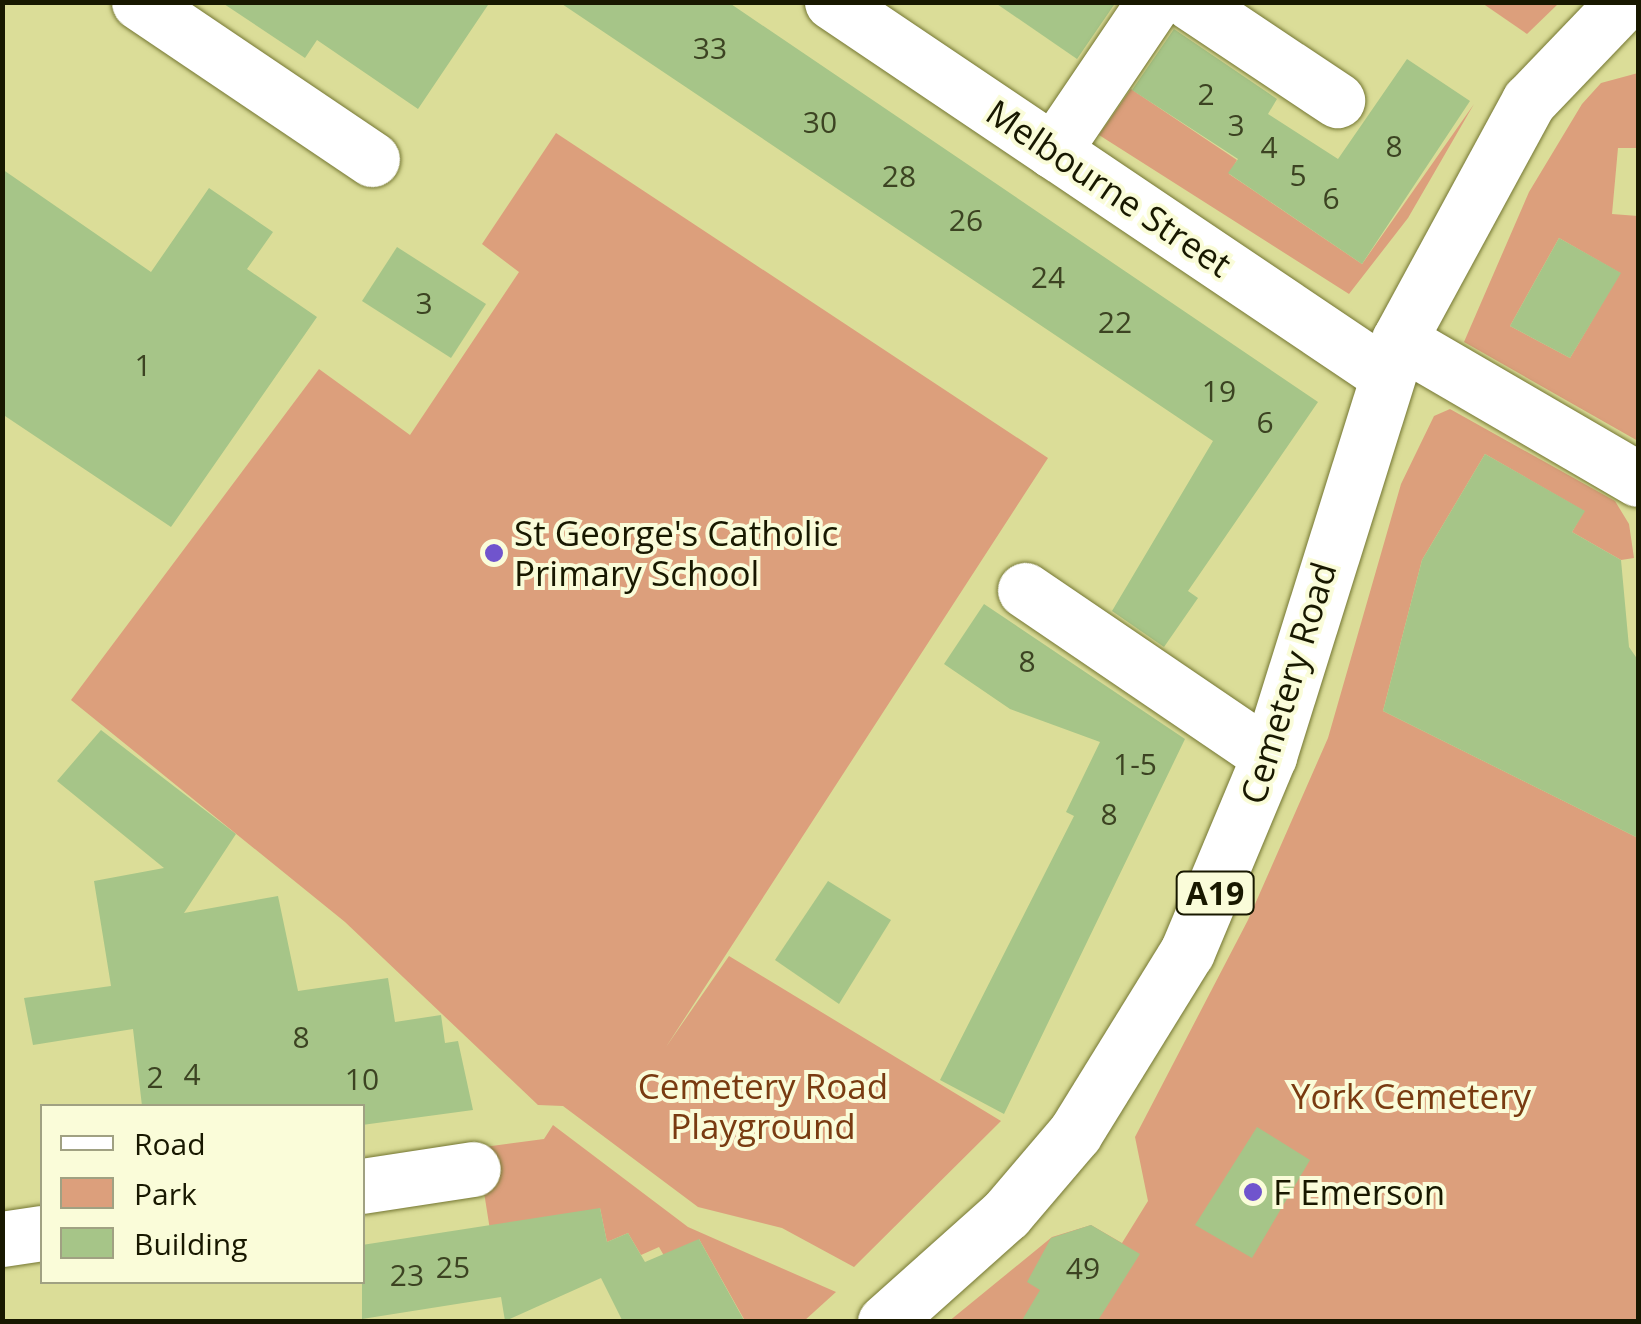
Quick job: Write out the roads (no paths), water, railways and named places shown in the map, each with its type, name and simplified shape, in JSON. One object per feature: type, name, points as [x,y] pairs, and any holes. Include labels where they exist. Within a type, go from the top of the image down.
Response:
[{"type":"street","points":[[139,2],[372,159]]},
{"type":"street","name":"Melbourne Street","points":[[832,2],[1053,151],[1392,357],[1638,479]]},
{"type":"street","points":[[1053,151],[1154,2]]},
{"type":"street","points":[[1190,2],[1337,100]]},
{"type":"street","name":"Cemetery Road","points":[[884,1322],[1006,1214],[1075,1133],[1186,952],[1269,756],[1392,357],[1529,101],[1624,2]]},
{"type":"street","points":[[1025,590],[1269,756]]},
{"type":"street","points":[[365,1186],[473,1169]]},
{"type":"street","points":[[2,1239],[40,1233]]},
{"type":"place","name":"St George's Catholic Primary School","points":[[494,553]]},
{"type":"place","name":"F Emerson","points":[[1253,1192]]},
{"type":"park label","name":"York Cemetery","points":[[1411,1096]]},
{"type":"park label","name":"Cemetery Road Playground","points":[[763,1106]]}]
